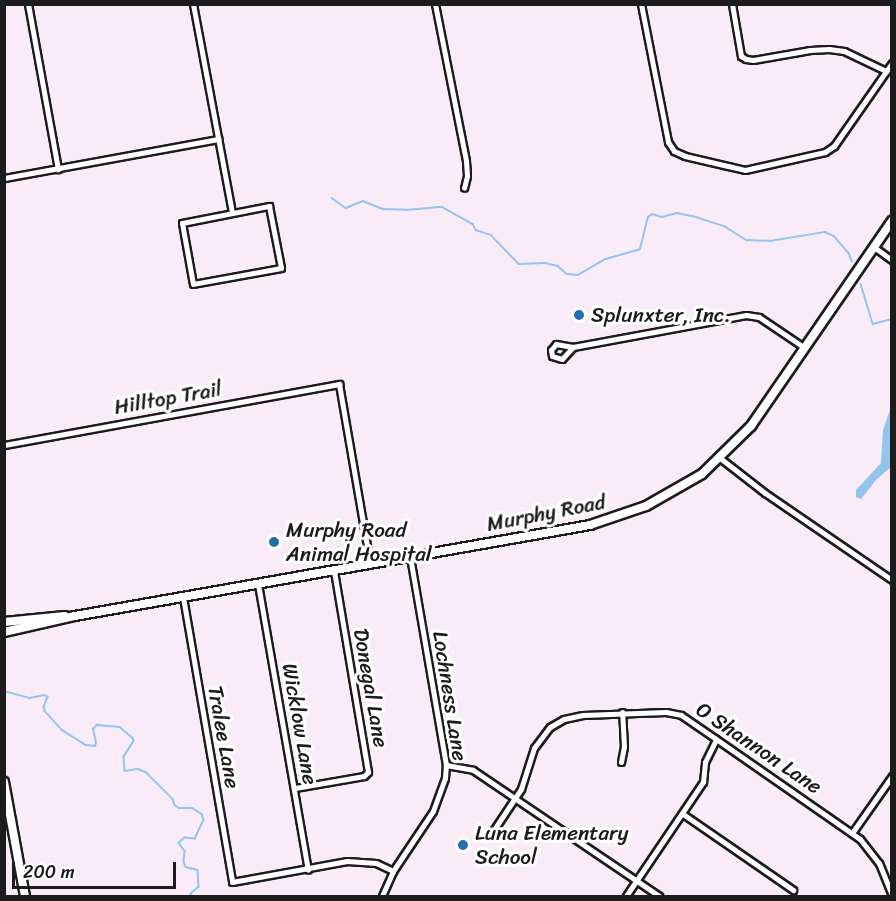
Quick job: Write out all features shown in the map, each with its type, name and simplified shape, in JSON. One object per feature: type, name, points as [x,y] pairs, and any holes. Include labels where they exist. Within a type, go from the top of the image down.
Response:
[{"type":"main road","name":"Murphy Road","points":[[4,632],[75,616],[576,528],[622,516],[675,491],[702,474],[751,426],[891,221]]},
{"type":"main road","name":"Murphy Road","points":[[4,622],[36,616],[75,616]]},
{"type":"main road","points":[[4,782],[25,897]]},
{"type":"street","points":[[28,4],[58,169]]},
{"type":"street","points":[[194,4],[232,212]]},
{"type":"street","points":[[435,4],[466,161],[467,176],[464,188]]},
{"type":"street","points":[[641,4],[668,142],[674,151],[685,156],[745,170],[816,156],[834,146],[891,63]]},
{"type":"street","points":[[732,4],[741,56],[746,59],[753,60],[829,49],[844,51],[886,71]]},
{"type":"street","points":[[4,178],[218,139]]},
{"type":"street","points":[[269,206],[281,268],[193,284],[182,223],[232,212],[269,206]]},
{"type":"street","points":[[874,248],[891,260]]},
{"type":"street","points":[[573,347],[746,315],[759,317],[805,348]]},
{"type":"street","name":"Hilltop Trail","points":[[4,445],[339,384],[370,564]]},
{"type":"street","points":[[720,458],[774,500],[889,579],[891,572]]},
{"type":"street","name":"Lochness Lane","points":[[382,897],[393,871],[439,800],[446,765],[410,557]]},
{"type":"street","name":"Donegal Lane","points":[[295,788],[364,776],[368,772],[334,570]]},
{"type":"street","name":"Wicklow Lane","points":[[258,584],[308,870]]},
{"type":"street","name":"Tralee Lane","points":[[183,597],[232,882],[308,870]]},
{"type":"street","points":[[621,762],[624,747],[622,712]]},
{"type":"street","name":"O Shannon Lane","points":[[489,837],[527,775],[534,748],[550,727],[564,719],[583,715],[622,712],[676,714],[852,833],[870,850],[879,863],[891,896]]},
{"type":"street","points":[[626,897],[703,782],[705,762],[716,739]]},
{"type":"street","points":[[446,765],[473,770],[659,897]]},
{"type":"street","points":[[852,833],[891,776]]},
{"type":"street","points":[[683,814],[793,890]]},
{"type":"street","points":[[308,870],[357,861],[376,863],[393,871]]},
{"type":"water","points":[[891,407],[891,467],[876,480],[861,499],[856,497],[856,490],[881,463],[883,430]]},
{"type":"waterway","points":[[332,198],[346,208],[363,201],[383,209],[442,207],[473,224],[476,230],[491,235],[519,264],[545,263],[558,266],[567,274],[578,275],[606,259],[640,249],[648,217],[652,214],[662,217],[677,213],[693,216],[724,226],[746,240],[770,241],[825,232],[834,236],[849,253],[852,261]]},
{"type":"waterway","points":[[861,284],[873,324],[892,319]]},
{"type":"waterway","points":[[4,691],[30,698],[44,695],[48,697],[44,707],[45,711],[62,730],[86,745],[95,746],[93,729],[97,725],[120,727],[133,738],[134,741],[124,757],[125,771],[138,769],[146,772],[173,799],[175,805],[179,808],[192,808],[202,814],[204,820],[195,839],[185,838],[179,843],[185,851],[186,867],[198,870],[199,887],[191,894],[192,896]]},
{"type":"place","name":"Splunxter, Inc.","points":[[579,315]]},
{"type":"place","name":"Murphy Road Animal Hospital","points":[[274,542]]},
{"type":"place","name":"Luna Elementary School","points":[[463,845]]}]
